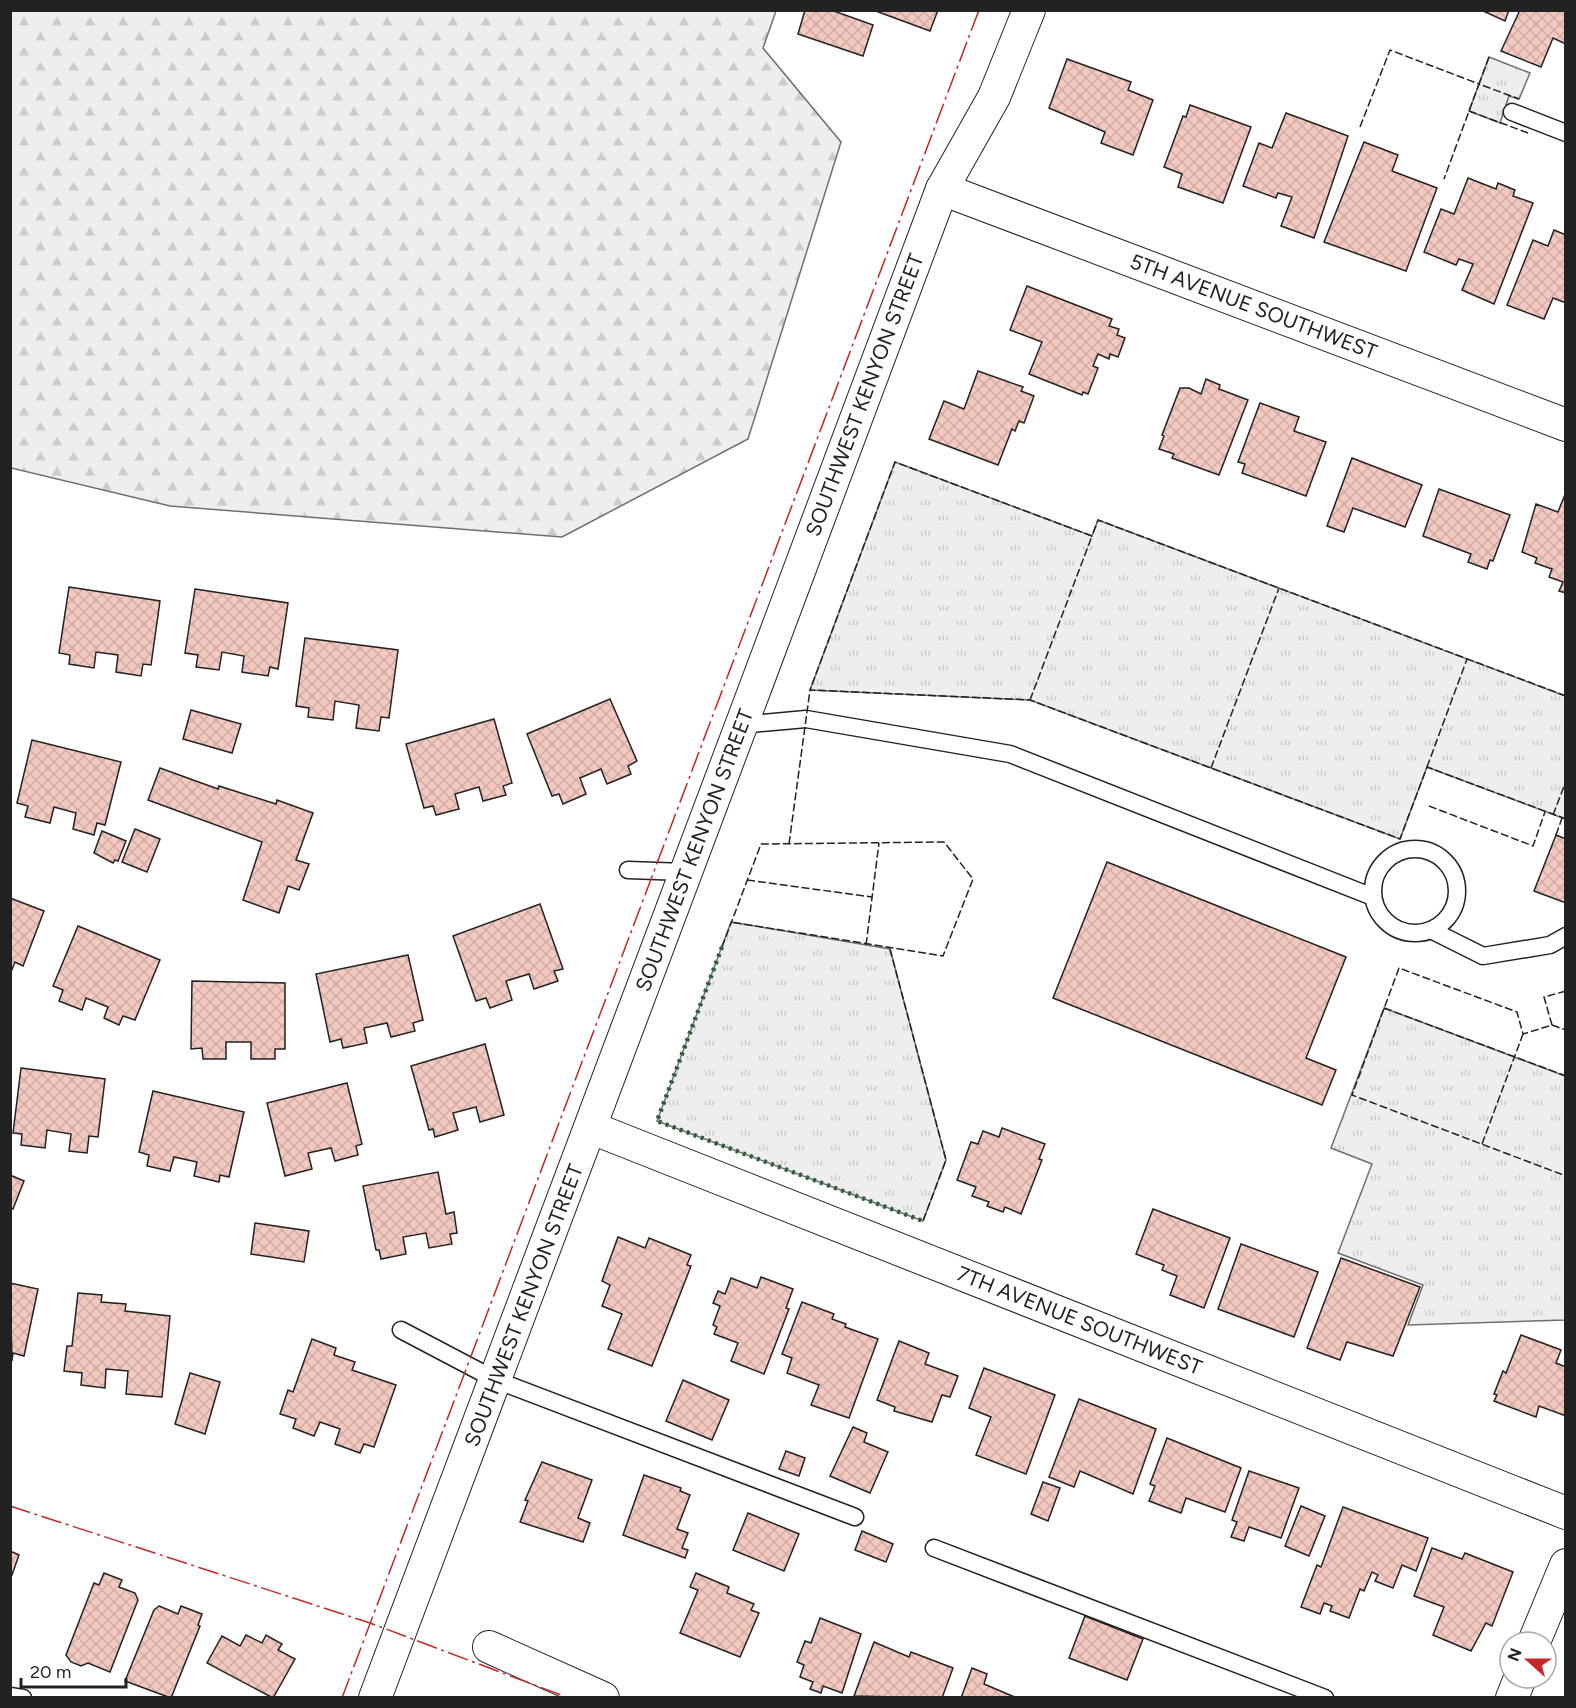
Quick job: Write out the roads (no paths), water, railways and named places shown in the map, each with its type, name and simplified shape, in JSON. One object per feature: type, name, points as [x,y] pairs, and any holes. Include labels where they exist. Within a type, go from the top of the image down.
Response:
[{"type":"street","name":"SOUTHWEST KENYON STREET","points":[[375,1698],[592,1128],[685,872],[942,189],[994,97],[1029,10]]},
{"type":"street","name":"5TH AVENUE SOUTHWEST","points":[[942,189],[1566,425]]},
{"type":"street","name":"7TH AVENUE SOUTHWEST","points":[[592,1128],[1566,1513]]},
{"type":"street","points":[[1539,1630],[1566,1565]]},
{"type":"street","points":[[489,1647],[603,1698]]},
{"type":"lane","points":[[1512,112],[1566,133]]},
{"type":"lane","points":[[740,725],[806,719],[1010,754],[1373,897]]},
{"type":"lane","points":[[1415,848],[1429,851],[1442,858],[1456,882],[1456,897],[1452,911],[1443,922],[1431,930],[1406,932],[1394,928],[1377,909],[1373,897],[1373,882],[1378,869],[1395,854],[1415,848]]},
{"type":"lane","points":[[628,870],[685,872]]},
{"type":"lane","points":[[1431,930],[1483,956],[1550,945],[1566,936]]},
{"type":"lane","points":[[401,1329],[496,1380],[855,1517]]},
{"type":"lane","points":[[934,1548],[1325,1698]]},
{"type":"lane","points":[[10,1696],[23,1698]]}]
